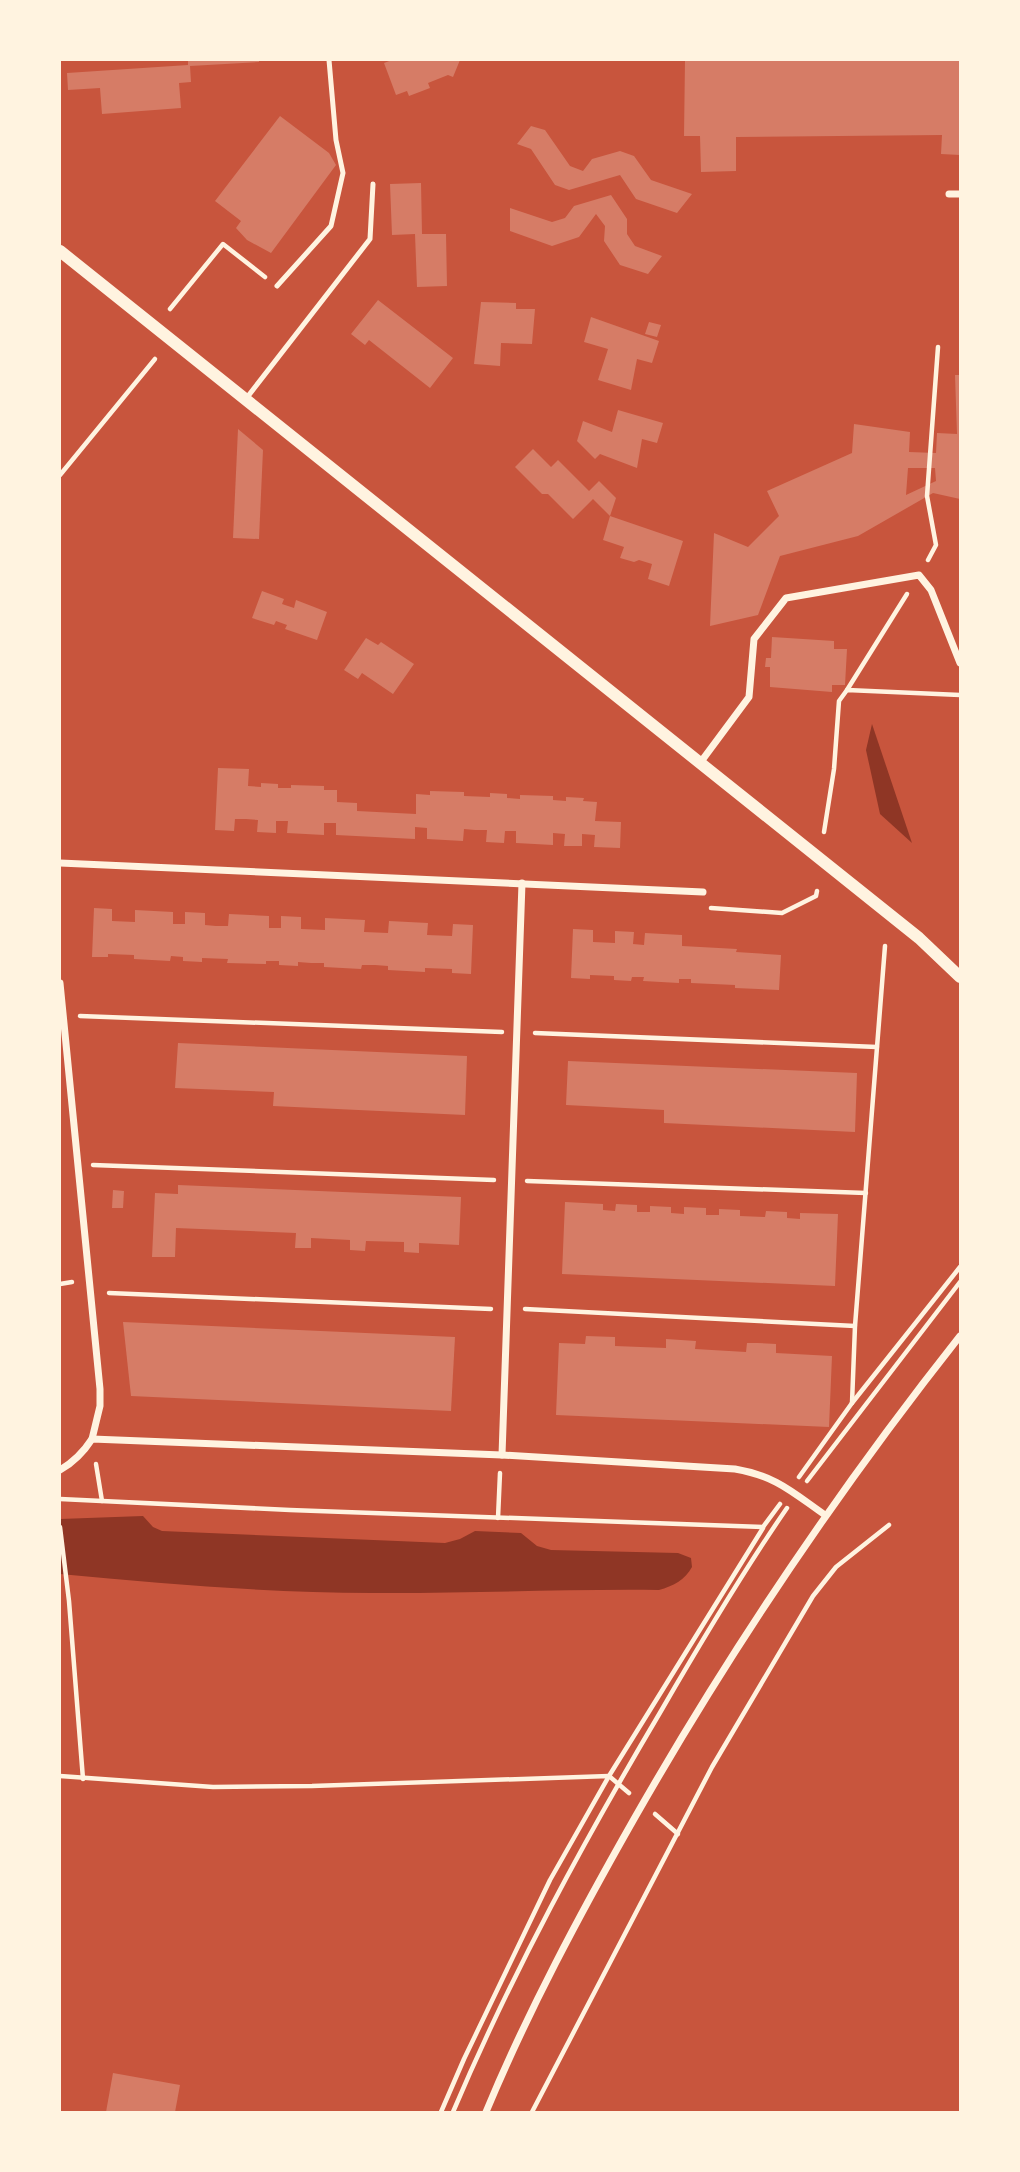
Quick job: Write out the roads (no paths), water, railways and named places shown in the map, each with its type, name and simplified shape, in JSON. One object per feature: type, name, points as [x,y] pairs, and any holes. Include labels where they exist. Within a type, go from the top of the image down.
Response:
[{"type":"street","points":[[949,194],[961,194]]},
{"type":"street","points":[[60,251],[925,943],[961,977]]},
{"type":"street","points":[[700,763],[749,696],[754,639],[786,598],[919,575],[931,590],[961,663]]},
{"type":"street","points":[[60,863],[704,891]]},
{"type":"street","points":[[502,1455],[522,883]]},
{"type":"street","points":[[925,943],[961,965]]},
{"type":"street","points":[[60,984],[100,1389],[100,1406],[92,1439],[84,1452],[60,1470]]},
{"type":"street","points":[[486,2112],[545,1984],[643,1804],[735,1650],[825,1515],[961,1336]]},
{"type":"street","points":[[92,1439],[502,1455],[735,1469],[757,1472],[774,1479],[825,1515]]},
{"type":"lane","points":[[277,286],[331,226],[343,173],[329,60]]},
{"type":"lane","points":[[245,400],[370,239],[373,184]]}]
